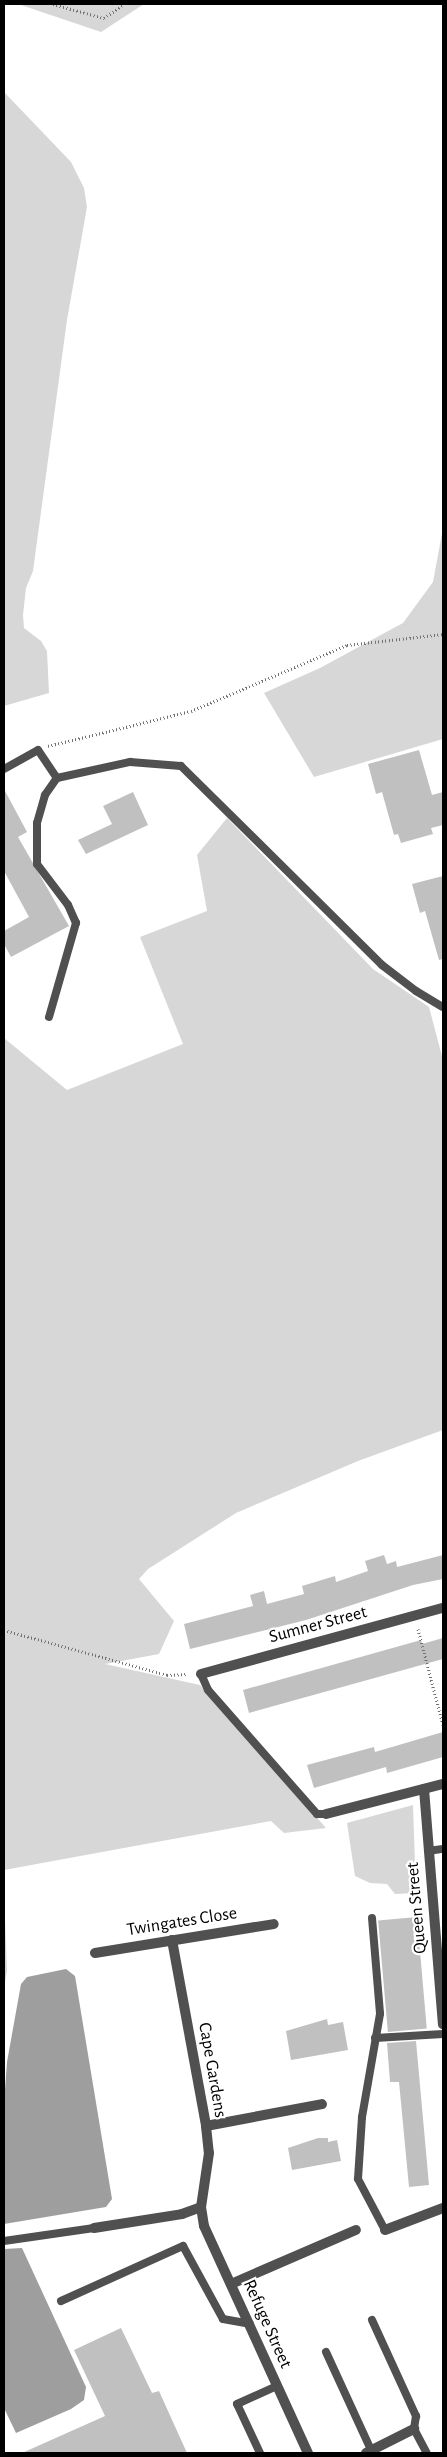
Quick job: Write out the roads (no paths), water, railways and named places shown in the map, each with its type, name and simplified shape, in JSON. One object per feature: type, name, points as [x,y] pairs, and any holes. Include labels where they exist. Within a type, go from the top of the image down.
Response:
[{"type":"street","name":"Sumner Street","points":[[201,1674],[443,1608]]},
{"type":"street","points":[[326,1814],[443,1784]]},
{"type":"street","name":"Queen Street","points":[[424,1789],[443,2023]]},
{"type":"street","name":"Twingates Close","points":[[95,1953],[274,1924]]},
{"type":"street","name":"Cape Gardens","points":[[172,1940],[206,2126],[209,2153],[201,2207]]},
{"type":"street","points":[[206,2126],[322,2104]]},
{"type":"street","points":[[94,2228],[182,2214],[201,2207]]},
{"type":"street","name":"Refuge Street","points":[[201,2207],[204,2226],[308,2453]]},
{"type":"street","points":[[385,2230],[443,2208]]},
{"type":"street","points":[[231,2284],[356,2230]]},
{"type":"street","points":[[368,2452],[414,2429]]},
{"type":"lane","points":[[4,769],[38,750],[56,778]]},
{"type":"lane","points":[[49,1017],[76,923],[68,905],[37,864],[37,823],[46,795],[56,778],[130,762],[181,766],[382,965],[416,991],[443,1006]]},
{"type":"lane","points":[[201,1674],[208,1690],[317,1814],[326,1814]]},
{"type":"lane","points":[[428,1852],[443,1849]]},
{"type":"lane","points":[[372,1918],[380,2014],[362,2118],[358,2179],[385,2230]]},
{"type":"lane","points":[[376,2038],[443,2034]]},
{"type":"lane","points":[[4,2241],[94,2228]]},
{"type":"lane","points":[[61,2301],[184,2246],[223,2319],[250,2324]]},
{"type":"lane","points":[[372,2320],[416,2416],[414,2429],[427,2453]]},
{"type":"lane","points":[[326,2352],[368,2452]]},
{"type":"lane","points":[[260,2453],[237,2404],[277,2386]]}]
